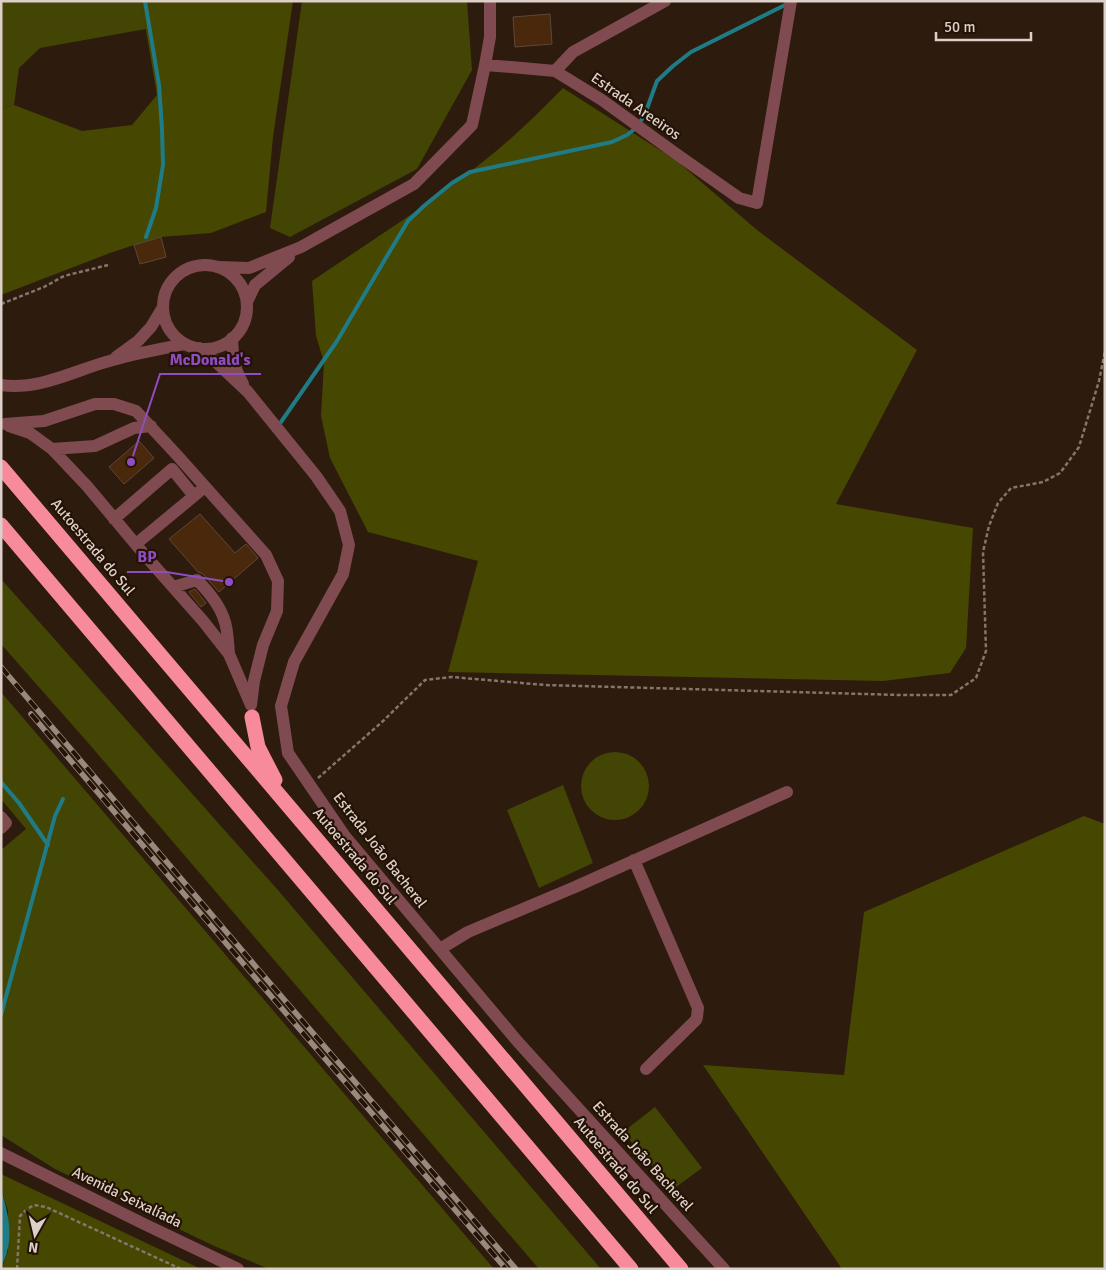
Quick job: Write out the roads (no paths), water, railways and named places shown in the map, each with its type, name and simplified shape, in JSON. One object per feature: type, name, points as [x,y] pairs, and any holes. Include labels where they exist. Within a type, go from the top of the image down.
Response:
[{"type":"highway","name":"Autoestrada do Sul","points":[[1,466],[681,1269]]},
{"type":"highway","points":[[1,525],[631,1269]]},
{"type":"highway","points":[[252,711],[258,747],[273,777],[305,825]]},
{"type":"street","points":[[219,267],[249,268],[301,247],[414,184],[472,124],[486,66],[490,37],[490,1]]},
{"type":"street","points":[[555,71],[572,52],[664,1]]},
{"type":"street","name":"Estrada Areeiros","points":[[486,66],[555,71],[602,100],[739,198],[756,203],[790,1]]},
{"type":"street","points":[[248,302],[242,286],[233,274],[210,264],[195,265],[177,275],[168,286],[163,301],[165,322],[172,333],[185,344],[199,348],[211,348],[225,344],[240,332],[246,317],[248,302],[256,285],[301,247]]},
{"type":"street","points":[[112,360],[138,341],[151,327],[163,307]]},
{"type":"street","name":"Estrada João Bacherel","points":[[232,338],[233,361],[238,375],[248,392]]},
{"type":"street","points":[[1,385],[13,387],[46,382],[112,360],[185,344]]},
{"type":"street","name":"Estrada João Bacherel","points":[[199,348],[248,392],[316,476],[340,511],[349,545],[343,574],[294,662],[281,706],[288,753],[344,835],[518,1042],[724,1269]]},
{"type":"street","points":[[3,423],[44,421],[95,404],[114,404],[136,411],[266,555],[278,581],[277,611],[263,645],[254,681],[252,711]]},
{"type":"street","points":[[3,423],[30,434],[52,449],[87,486],[203,621],[230,656]]},
{"type":"street","points":[[52,449],[95,446],[134,428],[151,426]]},
{"type":"street","points":[[114,519],[172,469],[194,496]]},
{"type":"street","points":[[136,544],[205,487]]},
{"type":"street","points":[[173,587],[197,580],[214,600],[225,620],[230,656],[252,711]]},
{"type":"street","points":[[440,949],[468,932],[787,792]]},
{"type":"street","points":[[1,817],[6,823],[1,828]]},
{"type":"street","points":[[634,860],[698,1008],[696,1020],[646,1069]]},
{"type":"street","name":"Avenida Seixalíada","points":[[1,1153],[238,1269]]},
{"type":"water","points":[[1,1189],[7,1212],[9,1244],[1,1267]]},
{"type":"waterway","points":[[145,1],[159,85],[163,165],[156,208],[146,237]]},
{"type":"waterway","points":[[281,422],[337,341],[408,221],[425,205],[452,183],[470,172],[612,142],[627,135],[637,127],[645,114],[657,81],[673,66],[691,52],[787,4]]},
{"type":"waterway","points":[[1,782],[19,803],[48,845]]},
{"type":"waterway","points":[[1,1015],[55,816],[63,799]]},
{"type":"railway","points":[[1,667],[516,1269]]},
{"type":"railway","points":[[31,714],[506,1269]]},
{"type":"place","name":"McDonald's","points":[[131,462]]},
{"type":"place","name":"BP","points":[[229,582]]}]
